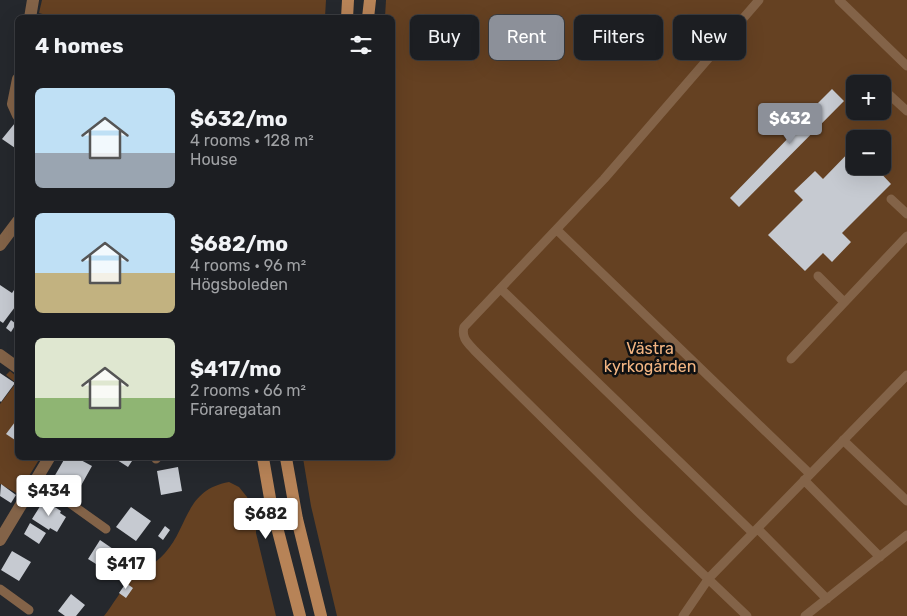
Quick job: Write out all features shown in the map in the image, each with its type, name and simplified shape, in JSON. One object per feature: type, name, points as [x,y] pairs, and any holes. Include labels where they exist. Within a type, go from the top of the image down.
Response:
[{"type":"main road","points":[[347,15],[348,0]]},
{"type":"main road","points":[[368,15],[370,0]]},
{"type":"main road","points":[[263,460],[272,504],[300,616]]},
{"type":"main road","points":[[286,460],[297,519],[321,616]]},
{"type":"street","points":[[30,15],[33,0]]},
{"type":"street","points":[[15,94],[13,104],[15,108]]},
{"type":"street","points":[[0,245],[15,225]]},
{"type":"street","points":[[0,355],[15,366]]},
{"type":"street","points":[[0,540],[48,460]]},
{"type":"lane","points":[[747,616],[638,512],[464,340],[463,333],[464,327],[557,230],[759,0]]},
{"type":"lane","points":[[839,0],[907,66]]},
{"type":"lane","points":[[891,96],[907,111]]},
{"type":"lane","points":[[891,199],[907,214]]},
{"type":"lane","points":[[557,230],[807,477],[880,557]]},
{"type":"lane","points":[[791,358],[907,236]]},
{"type":"lane","points":[[818,276],[844,302]]},
{"type":"lane","points":[[501,289],[827,599]]},
{"type":"lane","points":[[682,616],[709,578],[907,375]]},
{"type":"lane","points":[[843,440],[907,501]]},
{"type":"lane","points":[[36,479],[106,529]]},
{"type":"lane","points":[[805,616],[907,535]]},
{"type":"lane","points":[[0,589],[30,610]]},
{"type":"green space","points":[[42,0],[326,0],[325,15],[46,15],[39,13]]},
{"type":"green space","name":"Västra kyrkogården","points":[[386,0],[907,0],[907,616],[337,616],[311,506],[303,460],[395,460],[395,15],[385,15]]},
{"type":"green space","points":[[10,371],[15,375],[15,382],[6,375]]},
{"type":"green space","points":[[15,384],[15,460],[39,460],[18,494],[0,484],[0,404]]},
{"type":"green space","points":[[229,482],[239,487],[247,497],[256,517],[256,533],[276,616],[104,616],[128,583],[165,553],[173,543],[196,501],[215,486]]},
{"type":"building","points":[[832,89],[844,101],[739,207],[730,198],[797,129],[794,127]]},
{"type":"building","points":[[15,123],[15,148],[2,139]]},
{"type":"building","points":[[846,155],[846,175],[882,175],[891,184],[842,233],[851,242],[832,262],[823,253],[805,271],[768,235],[803,200],[794,191],[815,171],[823,179]]},
{"type":"building","points":[[0,285],[12,293],[15,288],[15,307],[3,323],[0,321]]},
{"type":"building","points":[[11,320],[15,326],[11,332],[6,328]]},
{"type":"building","points":[[0,373],[15,383],[1,402],[0,401]]},
{"type":"building","points":[[15,422],[15,440],[6,434]]},
{"type":"building","points":[[64,460],[81,460],[92,466],[78,491],[54,477]]},
{"type":"building","points":[[117,460],[133,460],[128,467]]},
{"type":"building","points":[[178,467],[182,491],[161,495],[157,471]]},
{"type":"building","points":[[1,484],[16,495],[11,503],[0,496]]},
{"type":"building","points":[[44,500],[61,511],[60,513],[66,517],[57,532],[50,528],[49,530],[32,519]]},
{"type":"building","points":[[131,507],[151,521],[136,541],[116,527]]},
{"type":"building","points":[[30,523],[46,533],[39,544],[24,534]]},
{"type":"building","points":[[165,526],[170,530],[163,540],[158,536]]},
{"type":"building","points":[[100,540],[116,551],[104,569],[88,559]]},
{"type":"building","points":[[12,551],[31,562],[19,581],[1,570]]},
{"type":"building","points":[[126,583],[133,588],[126,598],[119,593]]},
{"type":"building","points":[[71,594],[85,605],[76,616],[65,616],[58,611]]}]
